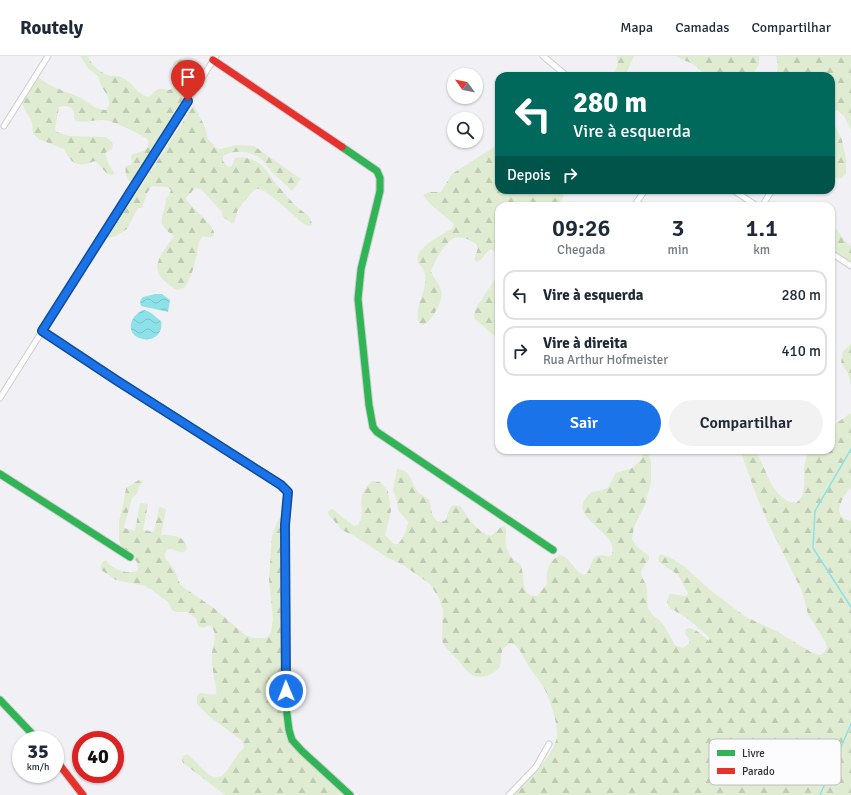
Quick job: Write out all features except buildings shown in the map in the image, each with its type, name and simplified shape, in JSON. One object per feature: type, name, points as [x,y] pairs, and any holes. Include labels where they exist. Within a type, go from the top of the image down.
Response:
[{"type":"street","points":[[4,126],[48,56]]},
{"type":"street","points":[[544,56],[562,72]]},
{"type":"street","points":[[0,398],[214,58],[377,171],[380,178],[380,191],[361,269],[358,299],[369,405],[373,427],[377,432],[552,550]]},
{"type":"street","points":[[739,194],[751,202]]},
{"type":"street","points":[[835,256],[851,266]]},
{"type":"street","points":[[42,331],[281,485],[288,492],[285,525],[286,706],[288,730],[292,740],[302,751],[350,795]]},
{"type":"street","points":[[0,474],[130,557]]},
{"type":"street","points":[[0,700],[29,731]]},
{"type":"street","points":[[509,795],[536,767],[549,744]]},
{"type":"street","points":[[64,771],[83,795]]},
{"type":"green space","points":[[80,56],[88,56],[91,63],[100,71],[111,76],[123,78],[142,94],[149,97],[158,90],[170,90],[176,85],[180,75],[173,65],[174,61],[182,60],[190,63],[201,76],[133,185],[127,177],[126,166],[133,162],[131,158],[132,154],[144,151],[146,149],[148,140],[145,137],[106,120],[83,122],[76,121],[74,118],[73,109],[65,106],[59,107],[55,129],[57,132],[69,136],[106,137],[112,142],[112,149],[105,153],[109,165],[114,172],[113,175],[110,175],[105,172],[95,161],[84,164],[76,164],[70,159],[64,149],[39,139],[33,134],[32,122],[21,103],[38,77],[48,84],[81,98],[99,109],[106,110],[109,106],[107,95],[98,76],[89,69]]},
{"type":"green space","points":[[616,56],[634,56],[627,72],[614,72],[618,64]]},
{"type":"green space","points":[[676,56],[759,56],[758,67],[754,72],[702,72],[692,64]]},
{"type":"green space","points":[[776,56],[851,56],[851,130],[844,116],[835,110],[835,72],[777,72],[778,65]]},
{"type":"green space","points":[[194,105],[205,127],[208,139],[216,148],[220,149],[236,145],[254,146],[301,179],[292,191],[257,156],[242,152],[232,152],[223,156],[223,161],[228,167],[232,166],[235,158],[238,157],[247,158],[259,163],[296,207],[310,218],[312,225],[305,225],[273,197],[260,189],[256,189],[250,194],[238,209],[233,224],[223,217],[222,212],[201,189],[195,188],[186,200],[210,225],[214,232],[214,236],[202,237],[190,278],[184,288],[177,290],[161,277],[158,271],[159,258],[174,236],[168,232],[162,221],[166,202],[165,199],[171,190],[168,187],[152,186],[147,193],[142,208],[138,208],[127,229],[114,237],[107,238]]},
{"type":"green space","points":[[835,126],[842,140],[846,160],[846,174],[839,178],[835,178]]},
{"type":"green space","points":[[495,147],[495,194],[564,194],[563,198],[560,202],[495,202],[495,252],[491,249],[477,262],[474,260],[478,248],[476,244],[461,237],[454,238],[450,241],[435,261],[431,271],[441,290],[441,300],[433,315],[423,325],[419,323],[417,316],[425,284],[425,277],[423,270],[418,263],[418,257],[424,247],[453,228],[454,224],[430,204],[423,195],[429,192],[441,192],[452,174]]},
{"type":"green space","points":[[835,227],[845,241],[851,246],[851,264],[835,254]]},
{"type":"green space","points":[[495,279],[495,336],[475,319],[474,316],[476,308]]},
{"type":"green space","points":[[851,344],[851,385],[848,373],[841,363],[843,351]]},
{"type":"green space","points":[[851,413],[851,488],[842,500],[839,511],[843,518],[851,521],[851,795],[512,795],[539,768],[552,751],[555,743],[557,730],[555,717],[543,686],[528,666],[516,645],[512,644],[509,644],[503,649],[500,666],[495,672],[482,677],[477,677],[470,674],[446,648],[442,641],[443,610],[439,598],[430,584],[403,565],[388,558],[356,537],[342,530],[328,514],[329,510],[333,509],[348,522],[355,526],[359,524],[362,513],[361,503],[366,487],[372,481],[380,482],[388,491],[391,511],[385,535],[394,544],[398,544],[402,540],[408,522],[398,510],[397,501],[393,490],[397,469],[402,470],[406,472],[418,492],[429,500],[433,516],[437,521],[441,522],[446,520],[450,508],[454,505],[461,507],[477,528],[486,534],[491,536],[501,527],[505,526],[505,540],[507,548],[512,558],[520,564],[522,568],[525,589],[531,596],[537,596],[547,584],[547,575],[550,564],[556,557],[560,555],[564,557],[584,575],[589,571],[595,557],[601,555],[611,556],[613,547],[609,539],[587,517],[583,509],[584,501],[592,492],[608,488],[616,473],[632,468],[641,460],[642,454],[648,454],[651,462],[651,482],[645,505],[634,527],[632,539],[636,546],[649,556],[649,560],[643,567],[642,578],[646,585],[649,610],[662,623],[675,645],[682,648],[689,644],[690,640],[685,634],[686,629],[690,628],[697,631],[709,641],[710,638],[687,618],[670,608],[668,605],[667,601],[670,594],[686,596],[688,593],[678,575],[659,562],[658,558],[660,554],[671,558],[685,567],[710,590],[746,617],[776,631],[811,652],[819,655],[823,654],[827,647],[826,643],[808,614],[802,591],[769,525],[756,495],[742,454],[757,454],[775,490],[788,501],[796,503],[800,500],[803,492],[804,469],[807,454],[835,454],[835,424]]},
{"type":"green space","points":[[139,480],[143,481],[138,488],[137,494],[132,498],[124,528],[135,531],[140,503],[148,504],[143,530],[154,532],[159,507],[166,509],[161,535],[178,537],[184,541],[187,547],[184,552],[176,551],[170,548],[165,554],[165,558],[174,569],[180,584],[215,609],[245,635],[253,638],[265,638],[269,636],[271,632],[273,619],[269,579],[272,536],[278,520],[282,515],[280,563],[286,732],[345,795],[225,795],[183,763],[183,756],[187,754],[208,774],[213,777],[222,776],[244,747],[241,740],[209,716],[197,704],[197,696],[200,693],[213,695],[217,693],[212,662],[215,635],[212,627],[209,625],[206,627],[198,626],[196,618],[187,612],[176,612],[172,610],[168,602],[145,586],[116,580],[101,570],[103,562],[106,560],[120,571],[134,572],[138,570],[137,562],[122,548],[119,540],[119,521],[126,488]]},
{"type":"water","points":[[162,294],[170,300],[168,312],[141,306],[140,301],[143,297]]},
{"type":"water","points":[[143,310],[150,312],[161,321],[158,334],[151,339],[142,339],[137,337],[131,330],[131,322],[139,312]]},
{"type":"waterway","points":[[851,449],[815,511],[813,548],[851,607]]},
{"type":"waterway","points":[[841,747],[851,724]]},
{"type":"waterway","points":[[820,795],[824,785]]},
{"type":"traffic: fast","points":[[342,147],[377,171],[380,178],[380,191],[361,269],[358,299],[369,405],[373,427],[377,432],[553,550]]},
{"type":"traffic: fast","points":[[43,331],[116,380],[275,481]]},
{"type":"traffic: fast","points":[[0,474],[130,557]]},
{"type":"traffic: fast","points":[[285,632],[286,706],[289,730],[292,740],[350,795]]},
{"type":"traffic: fast","points":[[0,700],[29,731]]},
{"type":"traffic: jam","points":[[213,60],[342,147]]},
{"type":"traffic: jam","points":[[275,481],[288,492],[285,525],[285,632]]},
{"type":"traffic: jam","points":[[64,771],[83,795]]},
{"type":"route","points":[[188,101],[42,331],[281,485],[288,492],[285,525],[286,691]]}]
